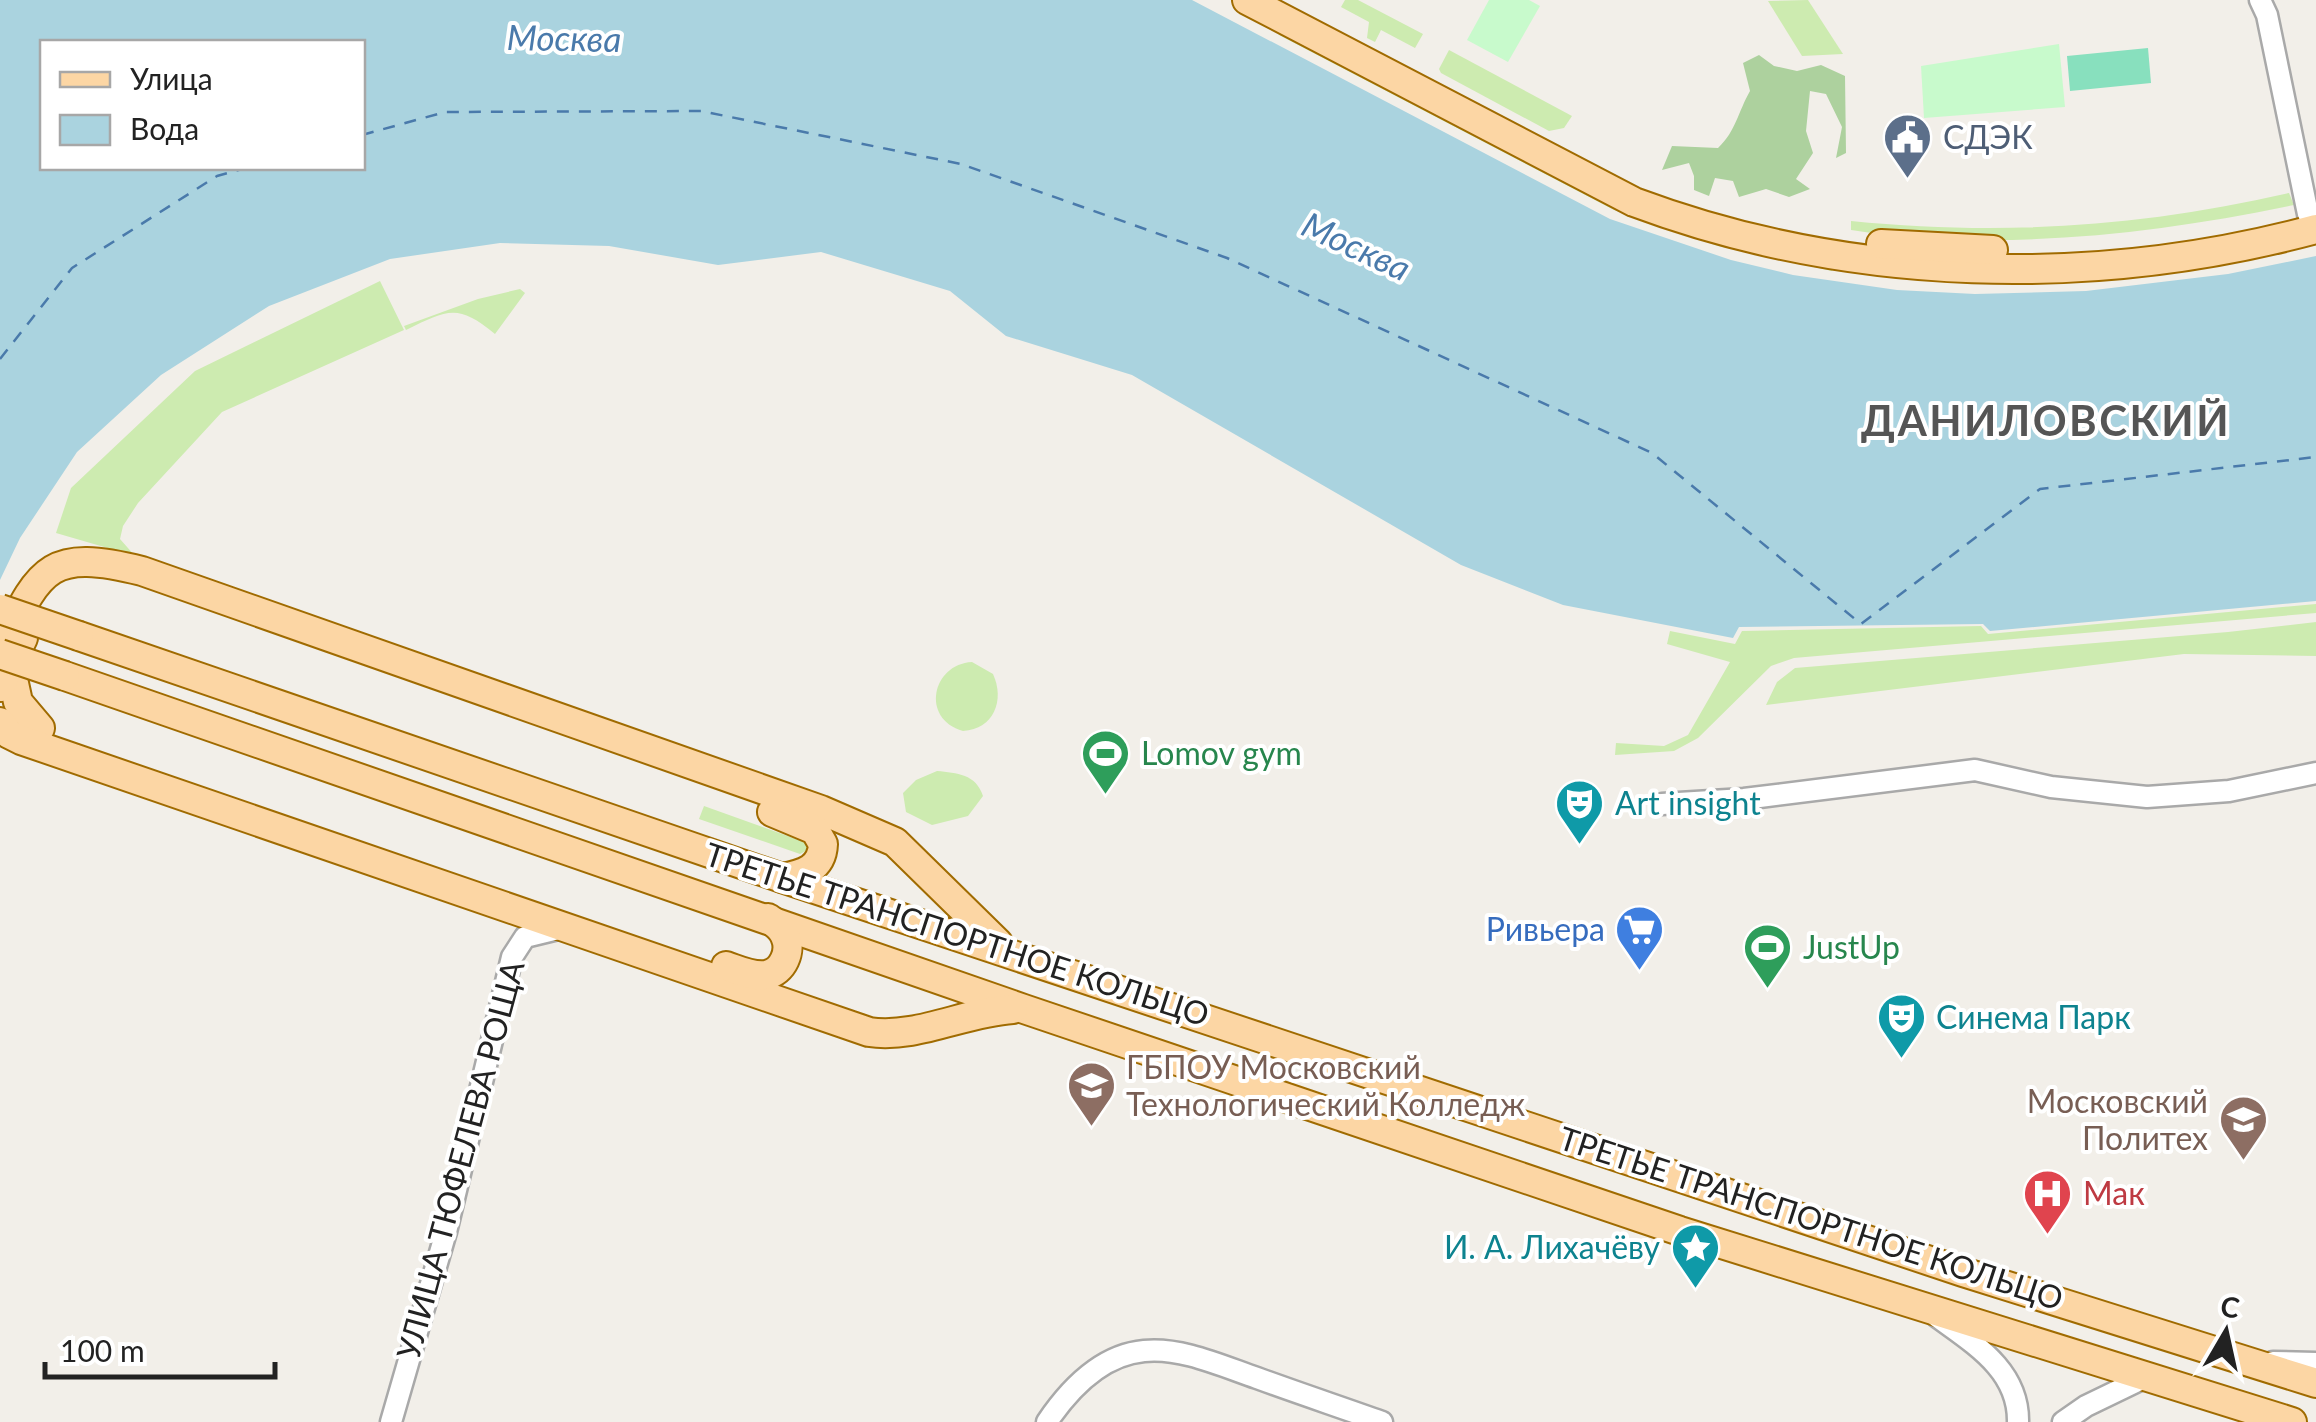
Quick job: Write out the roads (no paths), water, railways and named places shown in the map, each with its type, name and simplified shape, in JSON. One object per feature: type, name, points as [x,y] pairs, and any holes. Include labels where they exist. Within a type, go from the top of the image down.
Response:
[{"type":"main road","points":[[1247,0],[1634,202],[1788,248],[1925,268],[2040,268],[2163,259],[2313,218]]},
{"type":"main road","points":[[1285,0],[1642,188],[1741,220],[1833,240],[1910,247],[2064,250],[2196,237],[2313,218]]},
{"type":"main road","points":[[10,730],[18,702],[3,664],[34,585],[58,566],[90,560],[142,571],[885,836],[1007,951]]},
{"type":"main road","points":[[3,664],[52,585],[62,578],[91,575],[796,820],[815,830],[821,837],[823,851],[814,866],[803,874],[782,878]]},
{"type":"main road","name":"ТРЕТЬЕ ТРАНСПОРТНОЕ КОЛЬЦО","points":[[0,609],[782,878],[1963,1272],[2316,1382]]},
{"type":"main road","name":"ТРЕТЬЕ ТРАНСПОРТНОЕ КОЛЬЦО","points":[[3,664],[65,676],[1024,1009],[1680,1231],[2292,1422]]},
{"type":"main road","points":[[10,730],[751,974],[766,975],[776,970],[788,950],[783,930],[767,917]]},
{"type":"main road","points":[[10,730],[562,928],[868,1032],[898,1034],[985,1011],[1024,1009]]},
{"type":"main road","points":[[2183,1386],[2244,1422]]},
{"type":"street","points":[[2260,0],[2267,15],[2313,218]]},
{"type":"street","points":[[2300,162],[2316,180]]},
{"type":"street","points":[[1662,804],[1744,799],[1975,770],[2052,787],[2146,797],[2228,791],[2316,773]]},
{"type":"street","name":"УЛИЦА ТЮФЕЛЕВА РОЩА","points":[[391,1422],[446,1232],[512,956],[525,937],[562,928]]},
{"type":"street","points":[[1922,1306],[1978,1346],[2006,1374],[2018,1404],[2018,1422]]},
{"type":"street","points":[[1047,1422],[1089,1373],[1122,1356],[1145,1350],[1213,1363],[1382,1422]]},
{"type":"street","points":[[2248,1360],[2316,1363]]},
{"type":"street","points":[[2062,1422],[2146,1376]]},
{"type":"water","name":"Москва","points":[[0,0],[1192,0],[1610,219],[1731,260],[1793,275],[1897,290],[1975,294],[2086,291],[2228,274],[2316,256],[2316,601],[1990,631],[1983,624],[1739,627],[1733,638],[1563,605],[1461,565],[1132,375],[1006,336],[950,291],[821,252],[718,265],[609,246],[500,243],[390,259],[269,306],[161,375],[77,452],[20,538],[0,580]]},
{"type":"place","name":"СДЭК","points":[[1908,180]]},
{"type":"place","name":"Lomov gym","points":[[1106,796]]},
{"type":"place","name":"Art insight","points":[[1580,846]]},
{"type":"place","name":"Ривьера","points":[[1640,972]]},
{"type":"place","name":"JustUp","points":[[1768,990]]},
{"type":"place","name":"Синема Парк","points":[[1901,1060]]},
{"type":"place","name":"ГБПОУ Московский Технологический Колледж","points":[[1091,1128]]},
{"type":"place","name":"Московский Политех","points":[[2243,1162]]},
{"type":"place","name":"Мак","points":[[2048,1236]]},
{"type":"place","name":"И. А. Лихачёву","points":[[1695,1290]]},
{"type":"district","name":"ДАНИЛОВСКИЙ","points":[[2046,421]]}]
